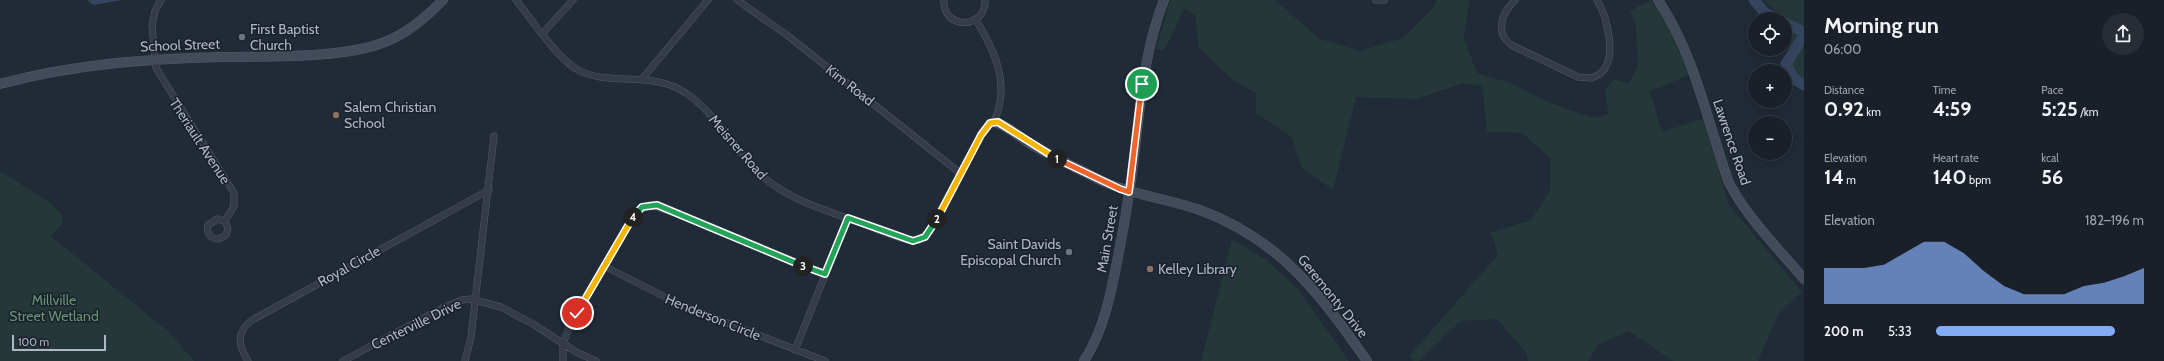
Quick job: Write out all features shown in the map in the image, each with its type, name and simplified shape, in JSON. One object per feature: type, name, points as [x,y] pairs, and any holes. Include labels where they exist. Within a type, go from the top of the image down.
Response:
[{"type":"street","points":[[154,60],[152,26],[155,11],[161,0]]},
{"type":"street","name":"School Street","points":[[0,84],[72,68],[154,60],[290,55],[359,49],[384,42],[407,31],[443,0]]},
{"type":"street","name":"Meisner Road","points":[[516,0],[567,61],[579,70],[600,76],[642,79],[670,85],[695,100],[711,116],[758,172],[774,187],[787,194],[906,240],[919,240],[930,231],[936,223],[981,135],[987,126],[994,122]]},
{"type":"street","points":[[543,33],[573,0]]},
{"type":"street","points":[[642,79],[708,0]]},
{"type":"street","name":"Kim Road","points":[[737,0],[787,34],[960,174]]},
{"type":"street","points":[[944,0],[946,11],[955,21],[968,23],[976,20],[984,10],[985,0]]},
{"type":"street","name":"Main Street","points":[[1084,361],[1096,338],[1107,307],[1129,192],[1144,68],[1150,41],[1164,0]]},
{"type":"street","points":[[1376,0],[1384,0]]},
{"type":"street","points":[[1515,0],[1506,12],[1500,26],[1505,40],[1513,46],[1572,74],[1586,78],[1601,73],[1609,59],[1606,21],[1597,0]]},
{"type":"street","name":"Lawrence Road","points":[[1658,0],[1670,17],[1682,44],[1702,99],[1721,162],[1736,196],[1804,279]]},
{"type":"street","points":[[976,20],[986,39],[1002,82],[1002,96],[994,122]]},
{"type":"street","name":"Theriault Avenue","points":[[154,60],[164,85],[235,196],[234,206],[225,221]]},
{"type":"street","name":"Geremonty Drive","points":[[994,122],[1060,160],[1120,189],[1175,202],[1210,214],[1242,229],[1267,245],[1305,279],[1367,361]]},
{"type":"street","points":[[465,361],[471,336],[489,190],[494,136]]},
{"type":"street","name":"Royal Circle","points":[[248,361],[239,338],[241,331],[252,320],[489,190]]},
{"type":"street","points":[[563,361],[563,343],[577,313],[636,212],[649,205],[671,210],[825,274]]},
{"type":"street","points":[[795,350],[848,218]]},
{"type":"street","name":"Henderson Circle","points":[[604,266],[679,304],[825,361]]},
{"type":"street","name":"Centerville Drive","points":[[344,361],[442,308],[462,300],[475,300],[501,307],[576,352],[596,361]]},
{"type":"green space","points":[[1170,0],[1275,0],[1320,39],[1360,51],[1403,38],[1432,9],[1437,0],[1471,0],[1469,2],[1464,38],[1477,73],[1511,83],[1548,102],[1593,118],[1608,114],[1605,89],[1614,79],[1628,84],[1638,66],[1636,26],[1630,11],[1651,0],[1667,24],[1689,75],[1650,91],[1662,132],[1703,119],[1729,205],[1802,292],[1778,315],[1758,361],[1673,361],[1629,331],[1599,344],[1588,361],[1528,361],[1526,353],[1497,319],[1461,321],[1419,361],[1413,361],[1409,356],[1498,255],[1491,232],[1531,220],[1550,191],[1550,158],[1522,133],[1487,132],[1482,86],[1463,83],[1417,99],[1356,97],[1333,190],[1302,168],[1292,137],[1256,113],[1256,93],[1234,81],[1199,48],[1195,15],[1184,9],[1164,51],[1156,49]]},
{"type":"green space","points":[[1763,0],[1804,0],[1804,92],[1790,61],[1790,56],[1792,56],[1792,12],[1777,12]]},
{"type":"green space","name":"Millville Street Wetland","points":[[0,171],[48,201],[62,214],[63,223],[51,236],[169,332],[194,361],[0,361]]},
{"type":"green space","points":[[1232,239],[1265,259],[1297,288],[1349,361],[1201,361]]},
{"type":"water","points":[[87,0],[122,0],[93,5]]},
{"type":"waterway","points":[[1754,0],[1764,12]]},
{"type":"waterway","points":[[1792,26],[1804,32]]},
{"type":"waterway","points":[[1804,35],[1786,64],[1793,78],[1804,85]]},
{"type":"place","name":"First Baptist Church","points":[[242,37]]},
{"type":"place","name":"Salem Christian School","points":[[336,115]]},
{"type":"place","name":"Saint Davids Episcopal Church","points":[[1069,252]]},
{"type":"place","name":"Kelley Library","points":[[1150,269]]},
{"type":"route","points":[[577,313],[636,212],[642,207],[649,205],[657,205],[671,210],[737,240],[825,274],[848,218],[906,240],[919,240],[925,237],[936,223],[981,135],[990,123],[994,122],[998,122],[1033,145],[1060,160],[1129,192],[1142,84]]}]
